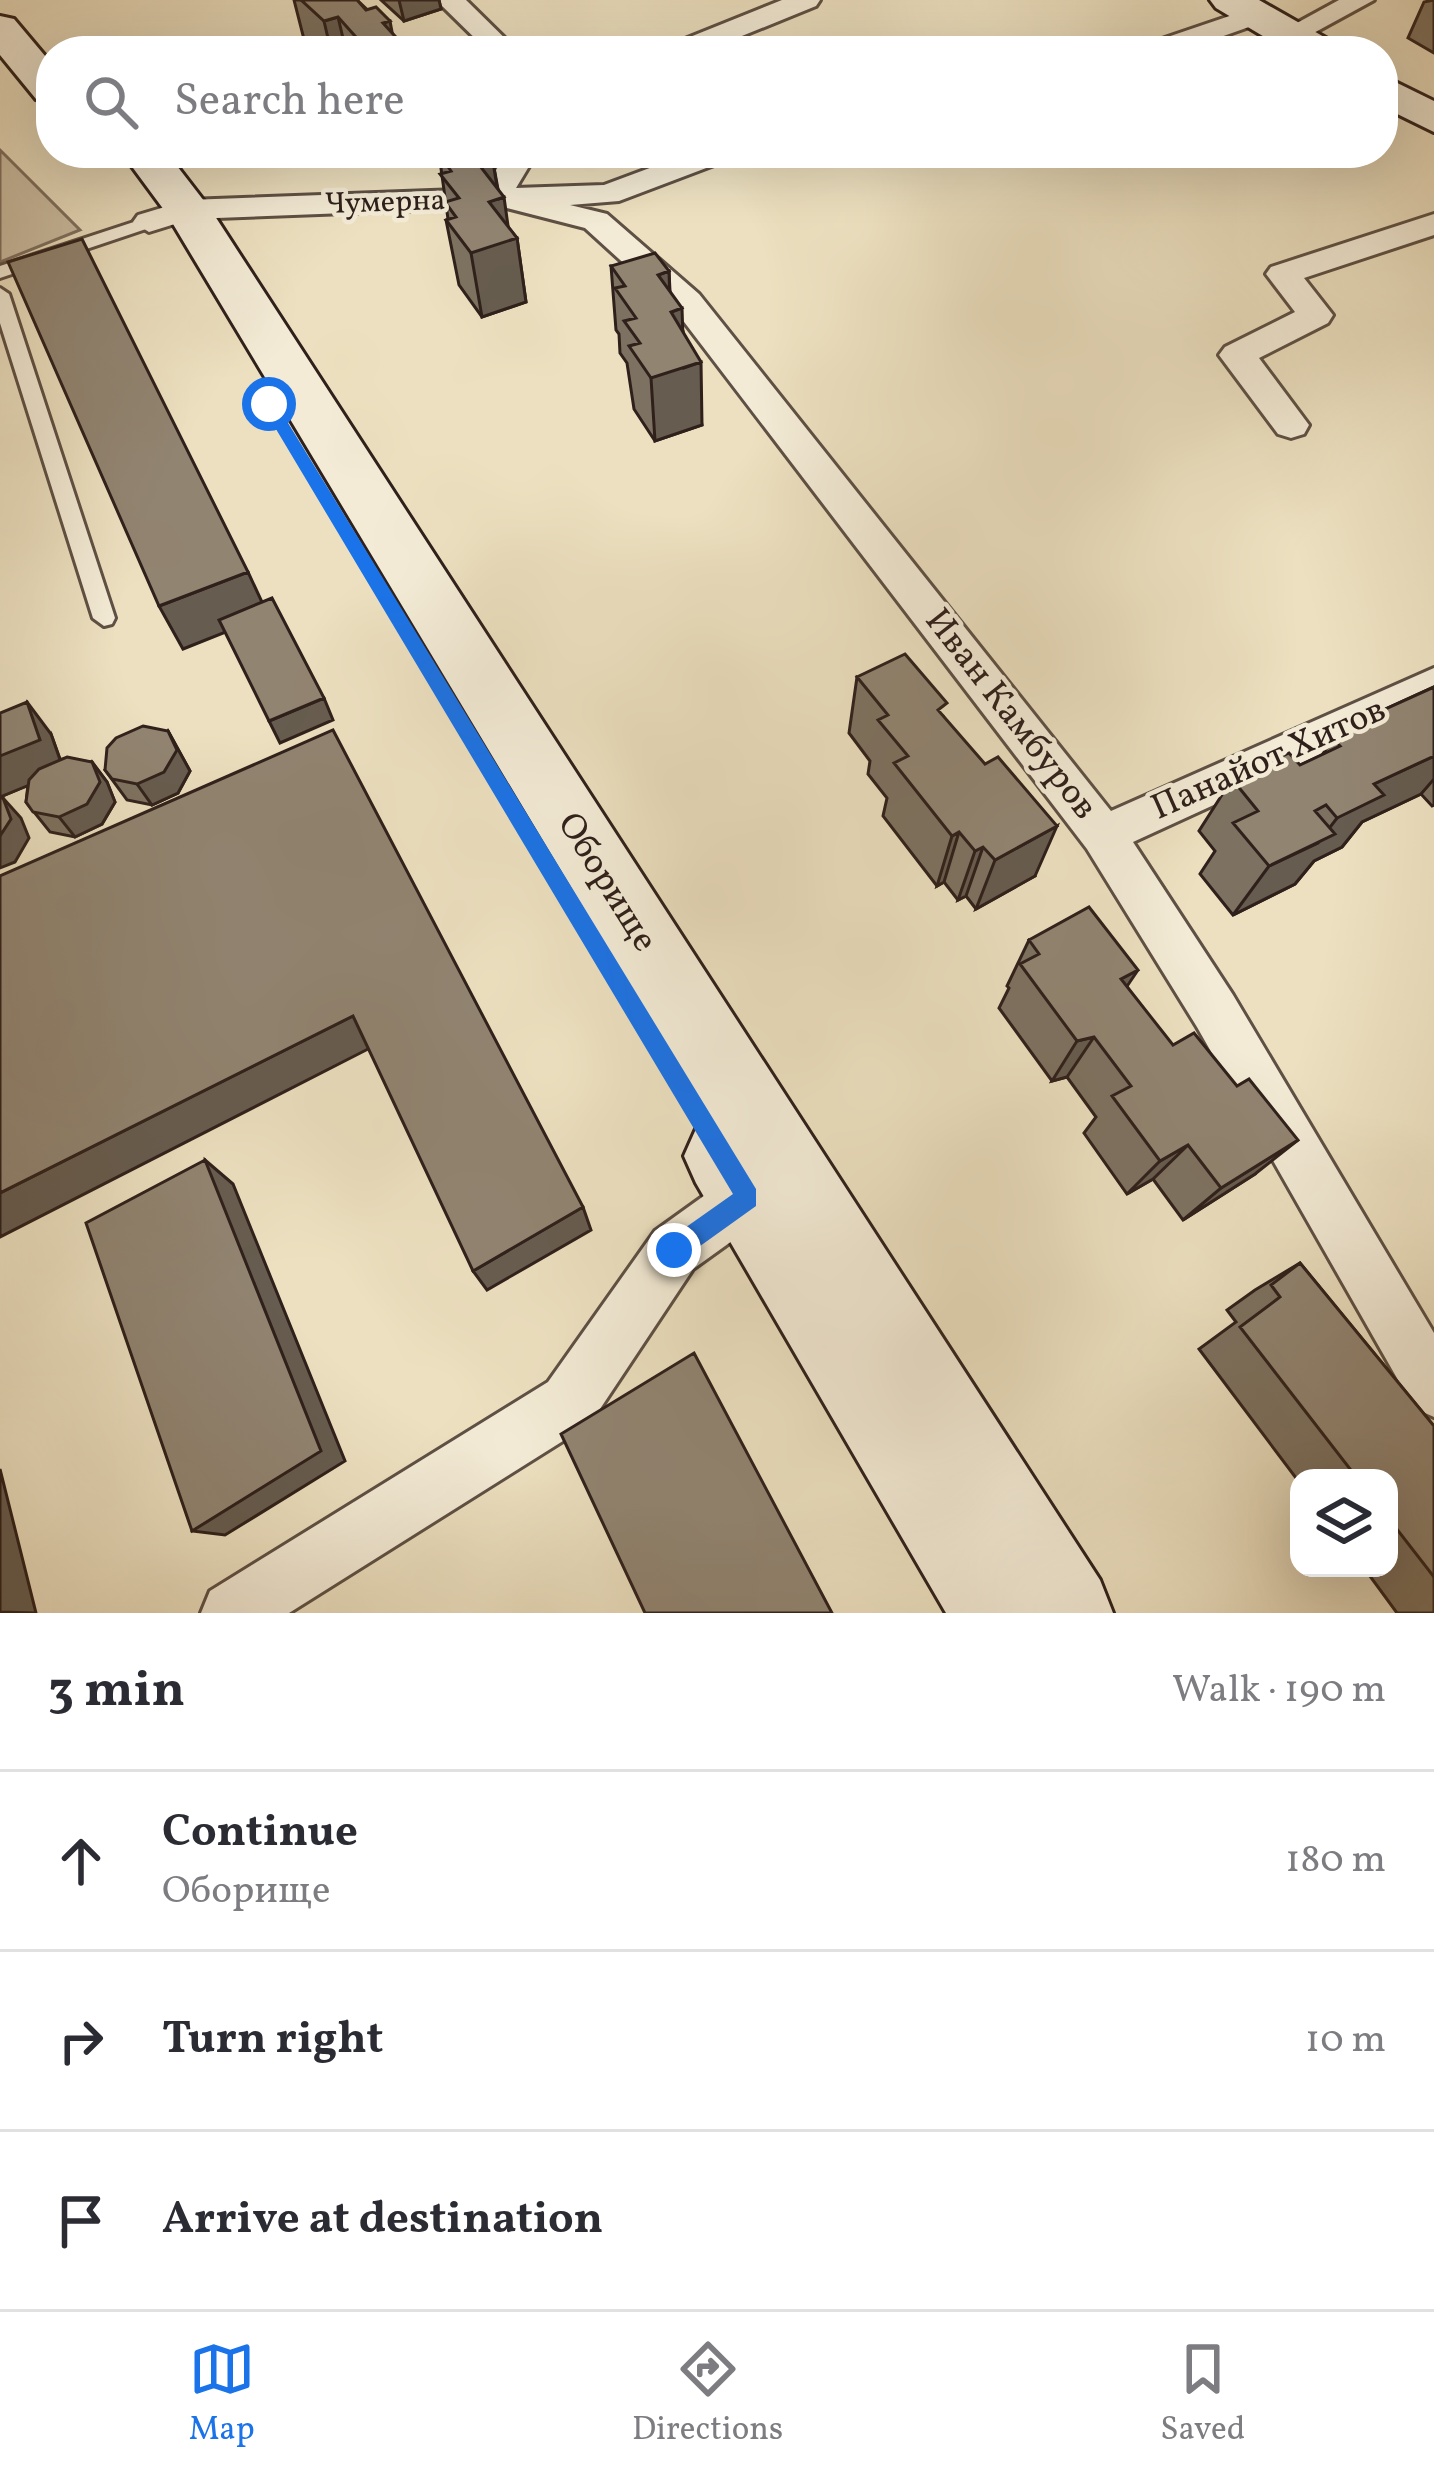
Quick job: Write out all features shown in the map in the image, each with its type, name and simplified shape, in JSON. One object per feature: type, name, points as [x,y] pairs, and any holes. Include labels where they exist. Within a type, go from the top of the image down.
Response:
[{"type":"main road","points":[[23,0],[52,36]]},
{"type":"main road","points":[[0,28],[36,72]]},
{"type":"main road","points":[[1398,98],[1434,119]]},
{"type":"main road","name":"Оборище","points":[[119,168],[169,216]]},
{"type":"main road","name":"Оборище","points":[[150,168],[169,216],[766,1184],[998,1613]]},
{"type":"main road","name":"Оборище","points":[[766,1184],[1067,1613]]},
{"type":"street","points":[[450,0],[488,36]]},
{"type":"street","points":[[717,36],[806,0]]},
{"type":"street","points":[[1223,36],[1360,0]]},
{"type":"street","points":[[503,198],[499,185],[511,168]]},
{"type":"street","name":"Чумерна","points":[[169,216],[608,194],[678,168]]},
{"type":"street","name":"Иван Камбуров","points":[[503,198],[596,220],[687,302],[1103,835],[1215,1011],[1434,1388]]},
{"type":"street","points":[[1291,425],[1237,355],[1316,314],[1283,274],[1434,224]]},
{"type":"street","name":"Панайот Хитов","points":[[1103,835],[1434,686]]},
{"type":"street","points":[[232,1613],[569,1403],[674,1250],[766,1184]]},
{"type":"lane","points":[[0,272],[169,216]]},
{"type":"lane","points":[[0,294],[104,618]]},
{"type":"shaded area","points":[[0,150],[80,230],[0,262]]},
{"type":"building","points":[[301,0],[357,0],[366,10],[376,7],[390,21],[383,23],[395,36],[355,36],[338,17],[324,21]]},
{"type":"building","points":[[449,168],[482,168],[504,197],[489,202],[517,238],[471,253],[446,220],[456,217],[445,202],[459,198],[440,174],[451,171]]},
{"type":"building","points":[[82,239],[248,572],[159,606],[8,262]]},
{"type":"building","points":[[655,253],[669,271],[658,275],[682,308],[671,312],[701,362],[651,378],[629,346],[640,343],[624,321],[636,318],[615,288],[625,286],[611,266]]},
{"type":"building","points":[[272,598],[324,698],[269,721],[219,620]]},
{"type":"building","points":[[905,654],[947,703],[938,710],[985,764],[998,757],[1057,826],[995,860],[983,847],[975,851],[959,832],[952,836],[894,763],[908,756],[878,720],[888,715],[857,677]]},
{"type":"building","points":[[1434,687],[1434,756],[1374,784],[1384,795],[1337,818],[1326,805],[1315,811],[1335,834],[1269,866],[1233,823],[1258,811],[1232,779],[1289,753],[1300,765],[1340,746],[1333,739],[1372,721],[1368,717]]},
{"type":"building","points":[[27,702],[40,740],[0,756],[0,713]]},
{"type":"building","points":[[143,726],[168,731],[177,750],[164,772],[137,784],[112,779],[105,770],[107,748],[116,738]]},
{"type":"building","points":[[333,730],[583,1207],[473,1271],[353,1016],[0,1193],[0,876]]},
{"type":"building","points":[[67,757],[92,762],[100,782],[87,804],[59,817],[33,812],[26,802],[29,780],[39,769]]},
{"type":"building","points":[[0,797],[11,819],[0,836]]},
{"type":"building","points":[[1089,907],[1138,970],[1121,979],[1173,1045],[1194,1033],[1237,1086],[1249,1079],[1298,1140],[1221,1188],[1188,1145],[1160,1161],[1112,1096],[1131,1086],[1094,1037],[1077,1041],[1020,964],[1039,954],[1029,940]]},
{"type":"building","points":[[205,1160],[321,1451],[192,1531],[86,1223]]},
{"type":"building","points":[[1300,1263],[1434,1426],[1434,1577],[1398,1531],[1398,1469],[1350,1469],[1240,1327],[1280,1297],[1271,1285]]},
{"type":"building","points":[[694,1353],[832,1613],[645,1613],[561,1434]]},
{"type":"route","points":[[269,404],[748,1198],[674,1250]]}]
